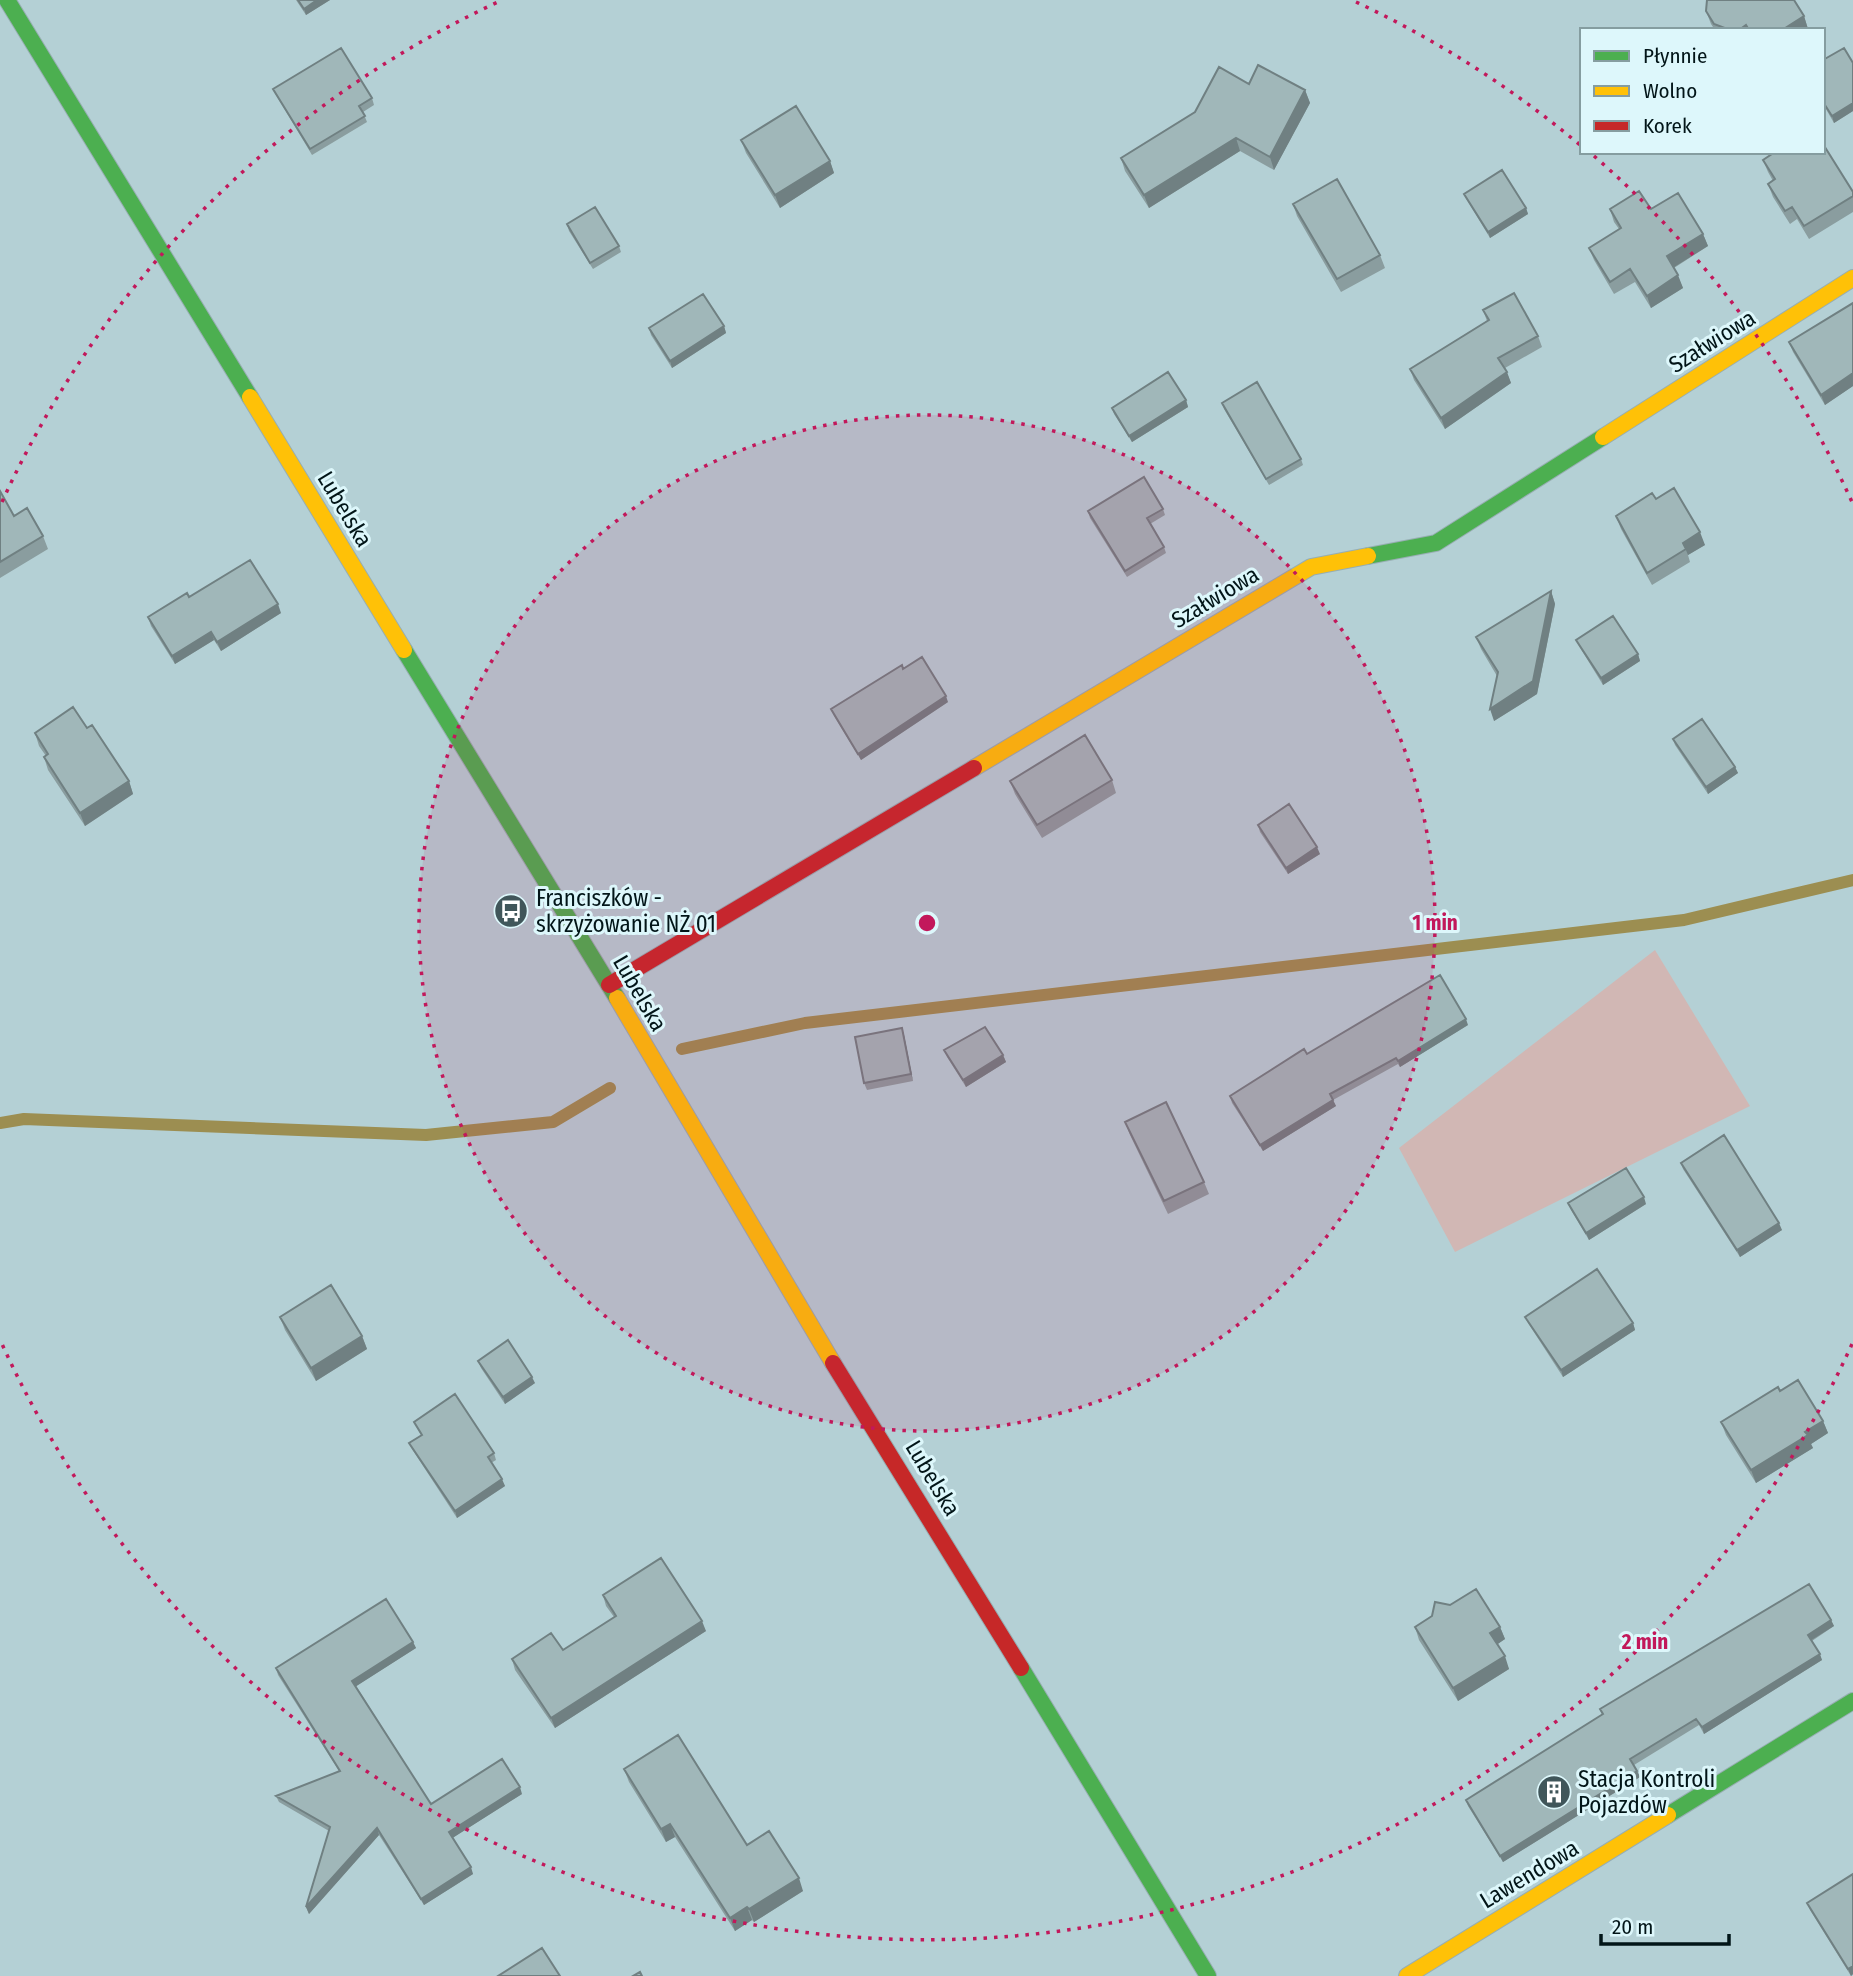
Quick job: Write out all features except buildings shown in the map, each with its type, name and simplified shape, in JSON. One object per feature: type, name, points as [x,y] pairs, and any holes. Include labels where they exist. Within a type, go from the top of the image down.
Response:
[{"type":"main road","name":"Lubelska","points":[[7,0],[609,985],[792,1296],[883,1440],[1208,1976]]},
{"type":"main road","name":"Szałwiowa","points":[[609,985],[1311,567],[1436,543],[1853,278]]},
{"type":"main road","name":"Lawendowa","points":[[1407,1976],[1853,1701]]},
{"type":"shaded area","points":[[1655,950],[1750,1106],[1455,1252],[1399,1148]]},
{"type":"waterway","points":[[682,1049],[805,1023],[1684,920],[1853,880]]},
{"type":"waterway","points":[[0,1123],[24,1119],[426,1135],[553,1122],[610,1088]]},
{"type":"traffic: fast","points":[[7,0],[250,397]]},
{"type":"traffic: fast","points":[[1368,556],[1436,543],[1603,437]]},
{"type":"traffic: fast","points":[[404,650],[617,998]]},
{"type":"traffic: fast","points":[[1021,1668],[1208,1976]]},
{"type":"traffic: fast","points":[[1668,1815],[1853,1701]]},
{"type":"traffic: slow","points":[[1603,437],[1853,278]]},
{"type":"traffic: slow","points":[[250,397],[404,650]]},
{"type":"traffic: slow","points":[[974,768],[1311,567],[1368,556]]},
{"type":"traffic: slow","points":[[617,998],[833,1363]]},
{"type":"traffic: slow","points":[[1407,1976],[1668,1815]]},
{"type":"traffic: jam","points":[[609,985],[974,768]]},
{"type":"traffic: jam","points":[[833,1363],[1021,1668]]},
{"type":"place","name":"Franciszków - skrzyżowanie NŻ 01","points":[[511,911]]},
{"type":"place","name":"Stacja Kontroli Pojazdów","points":[[1554,1792]]}]
